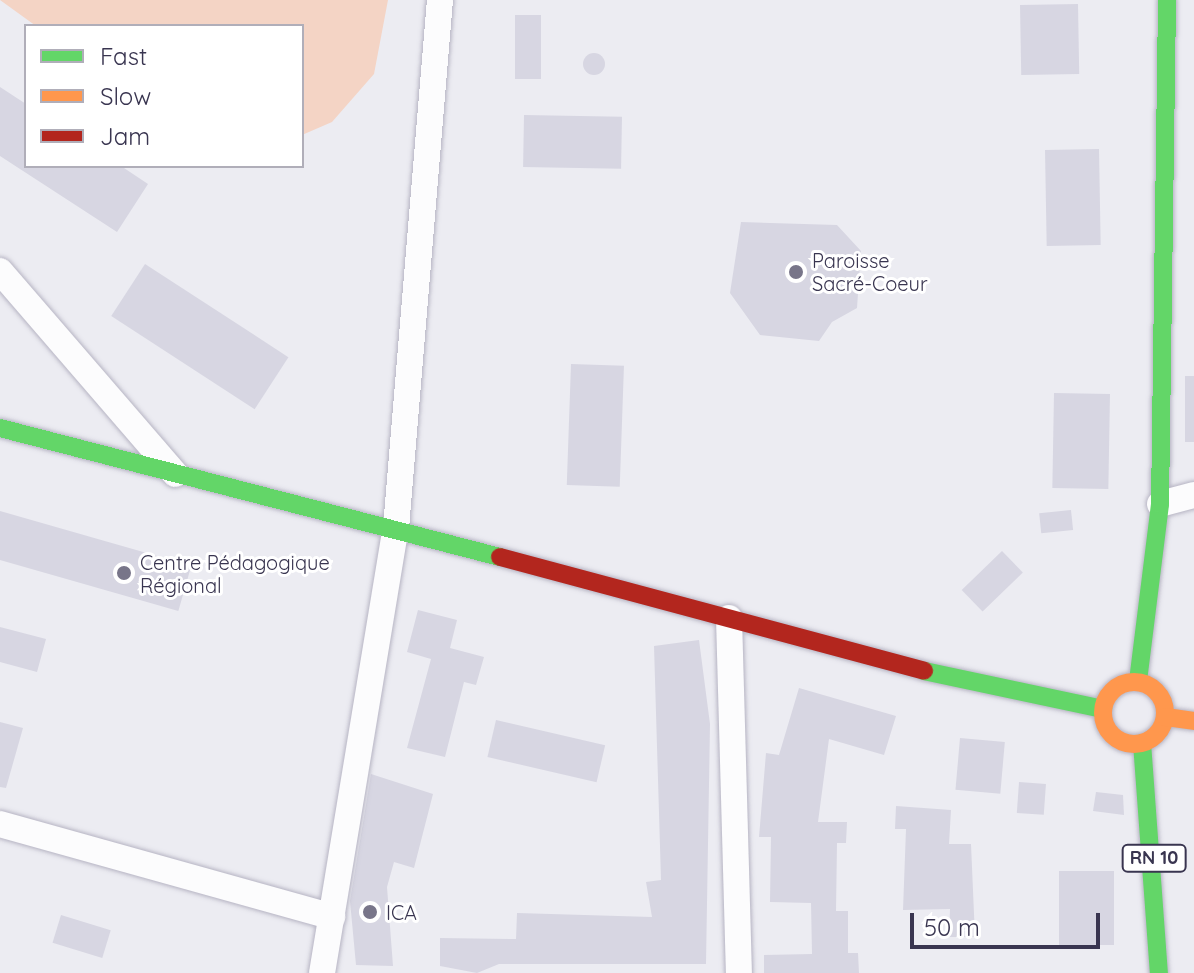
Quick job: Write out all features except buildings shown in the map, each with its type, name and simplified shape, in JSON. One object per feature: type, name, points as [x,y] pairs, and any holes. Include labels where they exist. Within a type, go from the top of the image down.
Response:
[{"type":"street","points":[[322,973],[396,528],[440,0]]},
{"type":"street","points":[[1138,681],[1160,504],[1167,0]]},
{"type":"street","points":[[0,271],[178,477]]},
{"type":"street","points":[[0,428],[178,477],[396,528],[729,618],[877,662],[1103,709]]},
{"type":"street","points":[[1160,504],[1194,495]]},
{"type":"street","points":[[729,618],[739,973]]},
{"type":"street","points":[[1138,681],[1159,694],[1166,717],[1142,743],[1109,732],[1103,709],[1115,688],[1138,681]]},
{"type":"street","points":[[1166,717],[1194,721]]},
{"type":"street","name":"RN 10","points":[[1142,743],[1159,973]]},
{"type":"street","points":[[0,824],[332,917]]},
{"type":"shaded area","points":[[0,0],[388,0],[374,74],[332,122],[304,134],[304,24],[33,24]]},
{"type":"traffic: fast","points":[[1138,681],[1160,504],[1167,0]]},
{"type":"traffic: fast","points":[[0,428],[500,557]]},
{"type":"traffic: fast","points":[[924,671],[1103,709]]},
{"type":"traffic: fast","points":[[1142,743],[1159,973]]},
{"type":"traffic: slow","points":[[1128,682],[1140,682],[1156,691],[1163,701],[1165,713],[1163,725],[1156,735],[1140,744],[1128,744],[1108,730],[1103,719],[1103,707],[1117,687],[1128,682]]},
{"type":"traffic: slow","points":[[1166,717],[1194,721]]},
{"type":"traffic: jam","points":[[500,557],[924,671]]},
{"type":"place","name":"Paroisse Sacré-Coeur","points":[[796,272]]},
{"type":"place","name":"Centre Pédagogique Régional","points":[[124,573]]},
{"type":"place","name":"ICA","points":[[370,912]]}]
